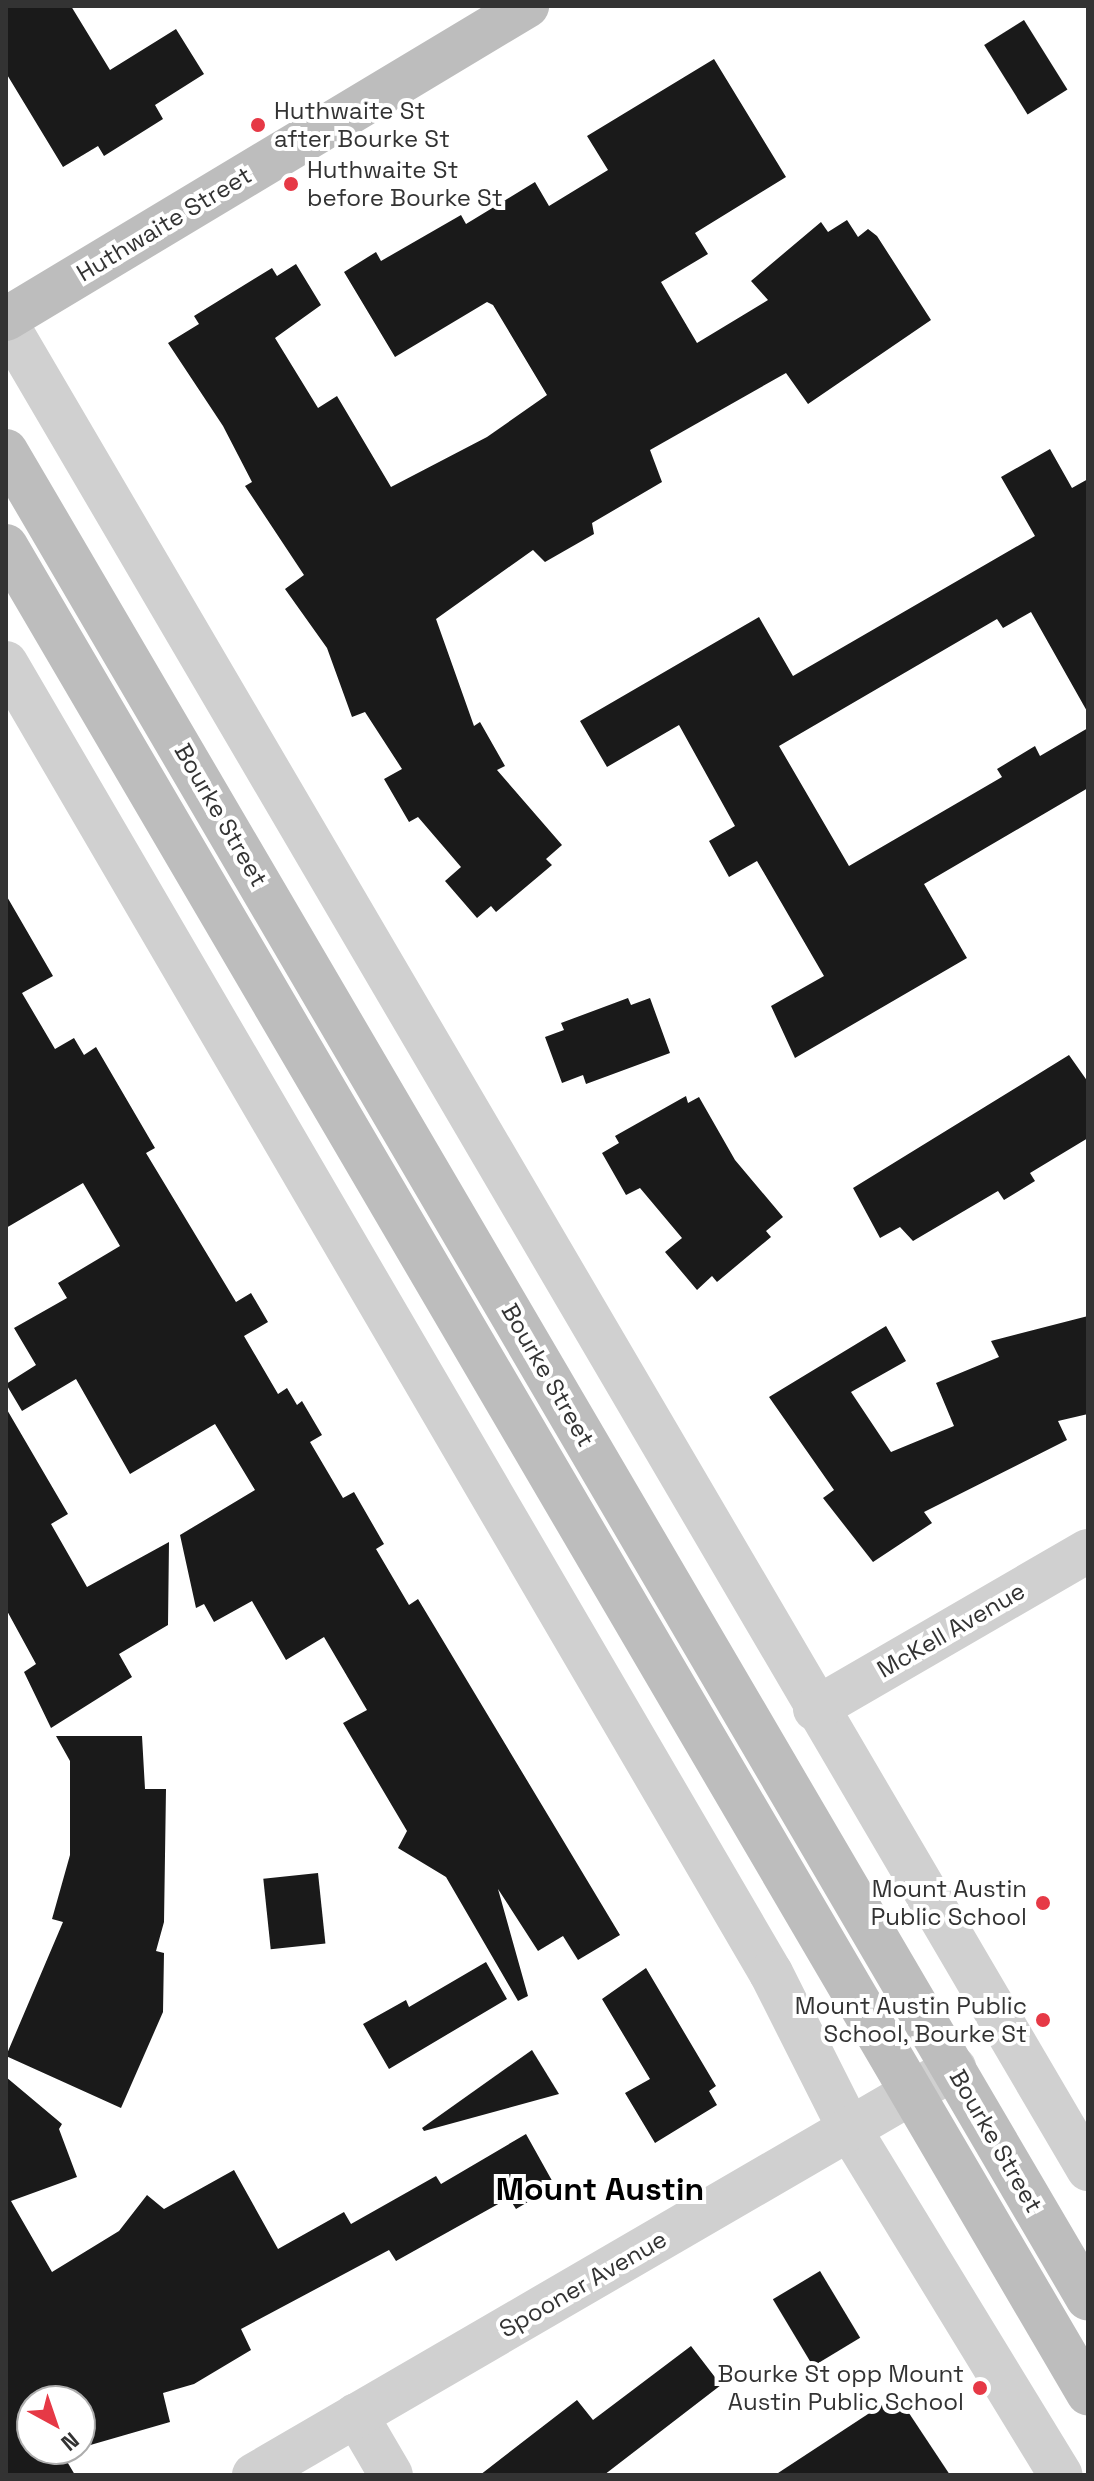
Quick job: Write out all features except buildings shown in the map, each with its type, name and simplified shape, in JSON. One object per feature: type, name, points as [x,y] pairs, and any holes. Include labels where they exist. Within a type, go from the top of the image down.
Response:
[{"type":"main road","name":"Huthwaite Street","points":[[6,321],[527,6]]},
{"type":"main road","name":"Bourke Street","points":[[6,451],[1088,2299]]},
{"type":"main road","name":"Bourke Street","points":[[6,546],[909,2094],[1088,2393]]},
{"type":"street","points":[[6,321],[815,1709],[1088,2169]]},
{"type":"street","points":[[6,663],[771,1973],[850,2130],[1061,2475]]},
{"type":"street","name":"McKell Avenue","points":[[815,1709],[1088,1551]]},
{"type":"street","name":"Spooner Avenue","points":[[254,2475],[954,2068]]},
{"type":"street","points":[[356,2415],[391,2475]]},
{"type":"place","name":"Huthwaite St after Bourke St","points":[[258,125]]},
{"type":"place","name":"Huthwaite St before Bourke St","points":[[291,184]]},
{"type":"place","name":"Mount Austin Public School","points":[[1043,1903]]},
{"type":"place","name":"Mount Austin Public School, Bourke St","points":[[1043,2020]]},
{"type":"place","name":"Bourke St opp Mount Austin Public School","points":[[980,2388]]},
{"type":"district","name":"Mount Austin","points":[[600,2189]]}]
